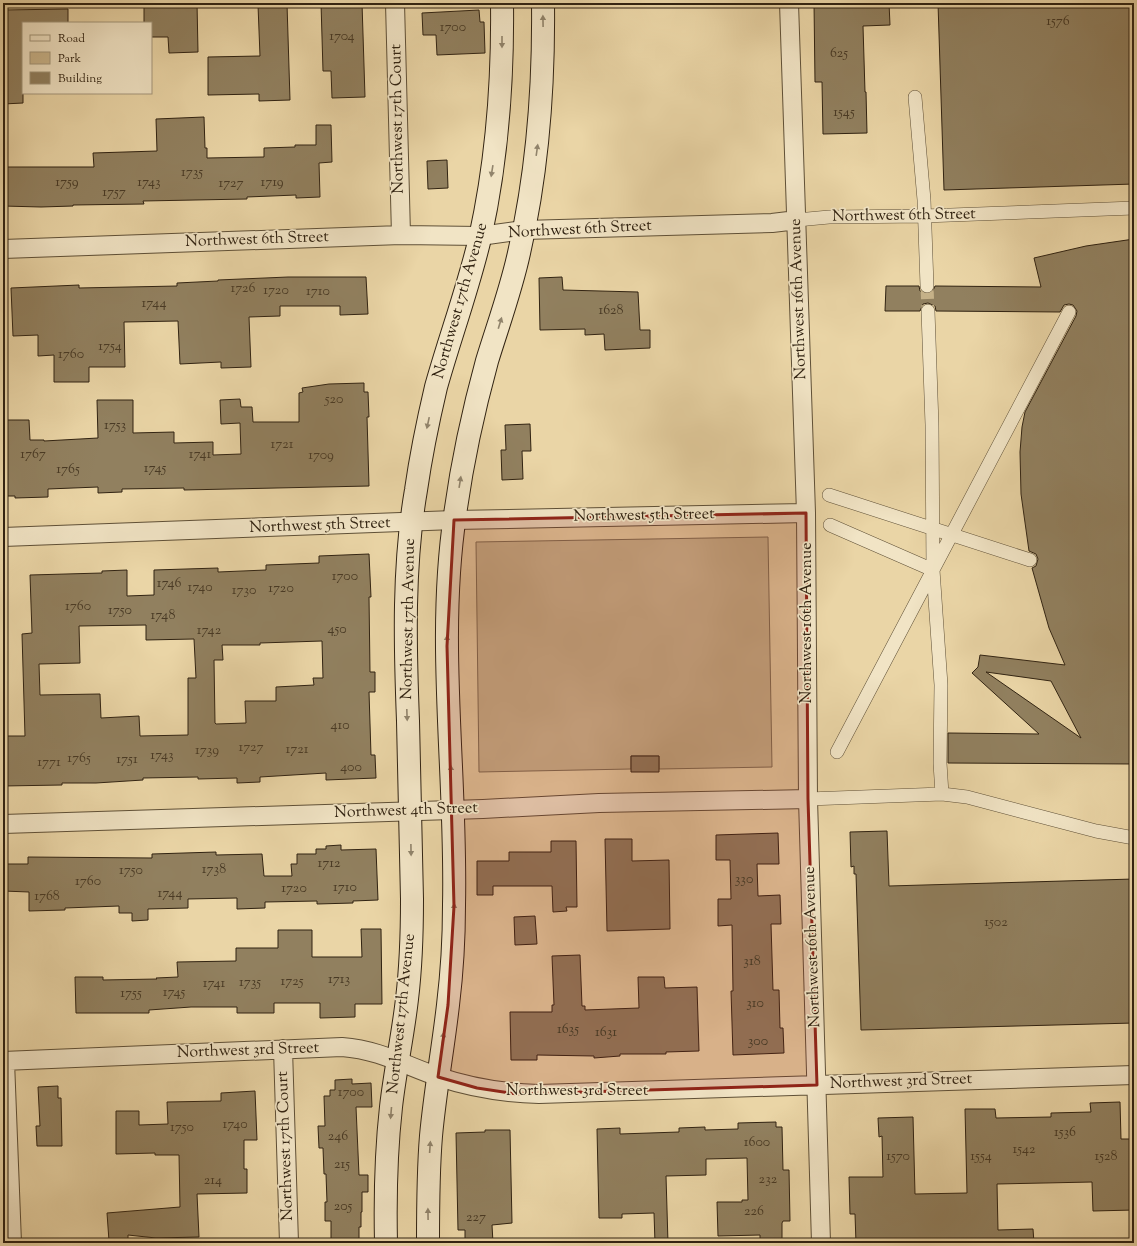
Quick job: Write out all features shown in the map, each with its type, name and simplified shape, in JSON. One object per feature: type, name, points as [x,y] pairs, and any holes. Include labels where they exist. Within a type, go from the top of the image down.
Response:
[{"type":"main road","name":"Northwest 17th Avenue","points":[[386,1243],[386,1172],[391,1107],[407,999],[412,934],[405,639],[406,584],[411,522],[428,423],[437,386],[470,277],[490,184],[498,122],[502,70],[502,3]]},
{"type":"main road","points":[[428,1243],[429,1163],[438,1077],[448,1005],[454,906],[447,646],[448,586],[454,520],[468,434],[488,360],[510,290],[524,230],[533,178],[540,118],[544,49],[543,3]]},
{"type":"street","name":"Northwest 17th Court","points":[[395,3],[401,234]]},
{"type":"street","name":"Northwest 16th Avenue","points":[[789,3],[806,513],[808,799],[821,1243]]},
{"type":"street","points":[[915,97],[924,216],[927,286]]},
{"type":"street","name":"Northwest 6th Street","points":[[3,249],[401,234],[480,236],[524,230],[772,223],[829,217],[924,216],[1134,208]]},
{"type":"street","points":[[928,311],[932,425],[933,570],[941,685],[940,763],[942,794]]},
{"type":"street","points":[[836,752],[1069,312]]},
{"type":"street","points":[[830,495],[1030,560]]},
{"type":"street","name":"Northwest 5th Street","points":[[3,536],[454,520],[806,513]]},
{"type":"street","points":[[830,525],[933,570]]},
{"type":"street","points":[[808,799],[942,794],[967,797],[1096,831],[1134,838]]},
{"type":"street","name":"Northwest 4th Street","points":[[3,824],[658,802],[808,799]]},
{"type":"street","name":"Northwest 3rd Street","points":[[4,1061],[283,1049],[342,1047],[359,1048],[398,1060],[438,1077],[477,1088],[518,1094],[1134,1075]]},
{"type":"street","name":"Northwest 17th Court","points":[[283,1049],[289,1243]]},
{"type":"street","points":[[4,1061],[12,1243]]},
{"type":"highlighted area","points":[[806,513],[808,799],[817,1085],[517,1094],[477,1088],[438,1077],[448,1005],[454,906],[447,646],[454,520]]},
{"type":"green space","points":[[768,537],[772,767],[659,769],[659,756],[631,756],[631,769],[479,772],[476,542]]},
{"type":"building","points":[[144,3],[197,3],[198,52],[169,53],[168,37],[152,37],[152,22],[144,22]]},
{"type":"building","points":[[321,3],[362,3],[365,97],[332,98],[331,71],[323,71]]},
{"type":"building","points":[[814,3],[889,3],[890,25],[863,26],[867,133],[823,134],[822,82],[815,82]]},
{"type":"building","points":[[938,3],[1134,3],[1134,184],[944,190]]},
{"type":"building","points":[[287,4],[290,100],[259,101],[259,94],[208,95],[208,57],[260,56],[258,5]]},
{"type":"building","points":[[68,9],[68,22],[22,22],[23,103],[3,104],[3,10]]},
{"type":"building","points":[[479,10],[480,22],[484,22],[485,53],[437,55],[436,35],[423,35],[422,13]]},
{"type":"building","points":[[204,117],[205,148],[207,148],[207,158],[264,157],[264,148],[295,147],[295,145],[316,145],[316,125],[331,125],[332,162],[319,163],[320,197],[296,198],[296,195],[247,197],[247,199],[143,201],[144,204],[41,207],[3,206],[3,167],[94,167],[93,153],[157,151],[156,119]]},
{"type":"building","points":[[447,160],[448,188],[428,189],[427,161]]},
{"type":"building","points":[[1134,239],[1134,764],[948,763],[948,733],[1039,734],[972,673],[978,667],[980,655],[1065,665],[1049,628],[1032,568],[1036,566],[1038,559],[1036,554],[1029,551],[1021,494],[1020,452],[1025,412],[1076,316],[1077,311],[1073,305],[1069,304],[1064,305],[1060,312],[936,311],[935,306],[928,303],[923,304],[920,311],[885,311],[886,286],[919,286],[920,291],[927,294],[932,293],[935,286],[1041,287],[1034,258],[1086,246]],"holes":[[[986,672],[1051,681],[1081,738]]]},
{"type":"building","points":[[288,277],[366,277],[368,314],[340,315],[340,306],[280,306],[280,316],[249,317],[251,367],[221,368],[221,362],[180,364],[178,321],[124,322],[125,367],[89,367],[89,382],[54,382],[54,355],[38,356],[38,335],[13,336],[11,288],[79,285],[79,288],[177,286],[177,283]]},
{"type":"building","points":[[562,277],[563,290],[638,292],[640,330],[650,330],[650,348],[605,350],[604,334],[585,335],[585,329],[540,330],[539,278]]},
{"type":"building","points":[[364,383],[364,392],[368,392],[369,417],[367,417],[369,486],[184,490],[184,488],[122,489],[122,492],[98,493],[98,487],[48,489],[48,497],[15,498],[15,496],[3,496],[3,420],[29,420],[30,440],[44,441],[98,438],[97,400],[133,400],[133,433],[174,432],[174,443],[213,442],[213,455],[241,454],[240,423],[221,424],[220,400],[240,399],[241,407],[252,407],[253,422],[299,422],[299,393],[303,392],[302,388],[329,384]]},
{"type":"building","points":[[530,424],[531,451],[522,451],[523,479],[502,480],[501,450],[506,450],[505,425]]},
{"type":"building","points":[[369,554],[371,597],[369,597],[370,672],[375,672],[375,692],[369,692],[371,755],[375,755],[376,778],[326,780],[326,773],[260,777],[260,782],[237,783],[237,778],[198,779],[198,777],[143,778],[143,780],[96,783],[62,783],[62,785],[3,786],[3,736],[25,736],[22,634],[32,633],[30,575],[102,573],[102,571],[127,570],[127,596],[154,595],[154,570],[218,568],[218,572],[266,570],[266,565],[319,563],[319,556]],"holes":[[[146,625],[146,640],[194,639],[196,678],[188,678],[188,735],[140,736],[139,716],[101,718],[100,694],[40,695],[39,664],[80,663],[79,626]],[[322,641],[323,678],[313,678],[314,685],[276,687],[276,701],[245,701],[246,723],[215,723],[214,660],[223,660],[222,645],[260,645],[260,643]]]},
{"type":"building","points":[[631,756],[659,756],[659,772],[631,772]]},
{"type":"building","points":[[887,831],[889,886],[1134,879],[1134,1023],[861,1030],[856,874],[854,874],[854,866],[851,867],[850,832]]},
{"type":"building","points":[[778,833],[779,864],[757,864],[758,896],[780,895],[781,924],[771,924],[773,990],[779,990],[780,1028],[783,1028],[784,1053],[733,1055],[731,991],[733,991],[732,925],[718,926],[718,899],[731,899],[730,860],[716,860],[716,835]]},
{"type":"building","points":[[605,839],[632,839],[632,861],[669,860],[670,929],[607,931]]},
{"type":"building","points":[[551,841],[576,841],[577,907],[566,907],[567,911],[553,912],[552,886],[493,886],[493,895],[477,895],[477,861],[509,861],[509,852],[551,852]]},
{"type":"building","points":[[341,845],[341,850],[376,849],[378,900],[353,901],[353,903],[317,904],[317,901],[265,902],[265,908],[237,909],[237,898],[188,899],[188,908],[148,909],[148,920],[132,921],[132,913],[119,913],[119,906],[29,911],[29,892],[3,891],[3,864],[28,864],[28,857],[152,858],[152,854],[216,852],[216,855],[262,854],[264,876],[292,876],[291,864],[297,864],[297,854],[316,854],[316,849],[326,849],[326,846]]},
{"type":"building","points":[[535,916],[537,944],[515,945],[514,917]]},
{"type":"building","points":[[361,929],[381,929],[382,1004],[355,1004],[355,1017],[320,1018],[320,1003],[274,1003],[274,1013],[237,1013],[237,1007],[191,1007],[149,1010],[149,1013],[76,1013],[75,977],[103,977],[103,980],[178,977],[177,962],[236,961],[236,948],[278,948],[278,930],[312,930],[312,957],[362,957]]},
{"type":"building","points":[[580,955],[582,1006],[585,1006],[585,1010],[639,1008],[638,977],[664,977],[665,988],[697,987],[699,1051],[666,1052],[666,1054],[620,1054],[620,1056],[594,1058],[594,1056],[537,1055],[537,1060],[511,1060],[510,1012],[552,1012],[552,1005],[554,1005],[552,956]]},
{"type":"building","points":[[352,1079],[352,1084],[371,1083],[372,1107],[356,1107],[359,1175],[368,1175],[368,1192],[362,1192],[359,1243],[331,1243],[331,1221],[325,1221],[325,1202],[327,1202],[326,1174],[324,1174],[323,1148],[319,1148],[318,1126],[325,1126],[324,1096],[330,1096],[330,1090],[335,1090],[335,1080]]},
{"type":"building","points":[[58,1086],[58,1098],[61,1098],[62,1146],[37,1146],[36,1126],[40,1126],[38,1087]]},
{"type":"building","points":[[255,1091],[257,1140],[244,1140],[244,1169],[247,1169],[247,1193],[197,1194],[199,1237],[156,1238],[128,1235],[128,1240],[109,1241],[107,1213],[180,1207],[179,1155],[155,1155],[155,1153],[116,1154],[116,1111],[139,1111],[139,1125],[168,1124],[167,1102],[221,1101],[221,1093]]},
{"type":"building","points":[[1120,1102],[1121,1139],[1134,1139],[1134,1210],[1093,1211],[1092,1182],[997,1184],[998,1230],[1033,1229],[1034,1243],[856,1243],[855,1214],[850,1214],[849,1177],[883,1177],[882,1136],[879,1137],[878,1118],[913,1117],[915,1194],[967,1193],[965,1109],[995,1109],[996,1118],[1051,1117],[1051,1113],[1091,1112],[1090,1103]]},
{"type":"building","points":[[776,1122],[776,1127],[782,1127],[783,1170],[789,1170],[790,1221],[783,1221],[782,1223],[782,1243],[760,1243],[760,1235],[718,1236],[717,1202],[742,1202],[742,1200],[748,1200],[747,1158],[706,1159],[706,1175],[666,1176],[668,1243],[655,1243],[654,1213],[622,1214],[622,1218],[599,1218],[597,1129],[620,1128],[620,1134],[679,1132],[679,1128],[705,1127],[705,1130],[738,1129],[738,1123]]},
{"type":"building","points":[[485,1130],[510,1130],[512,1223],[492,1225],[493,1243],[465,1243],[465,1230],[458,1230],[456,1133],[485,1132]]},
{"type":"tunnel","points":[[927,286],[928,311]]}]
